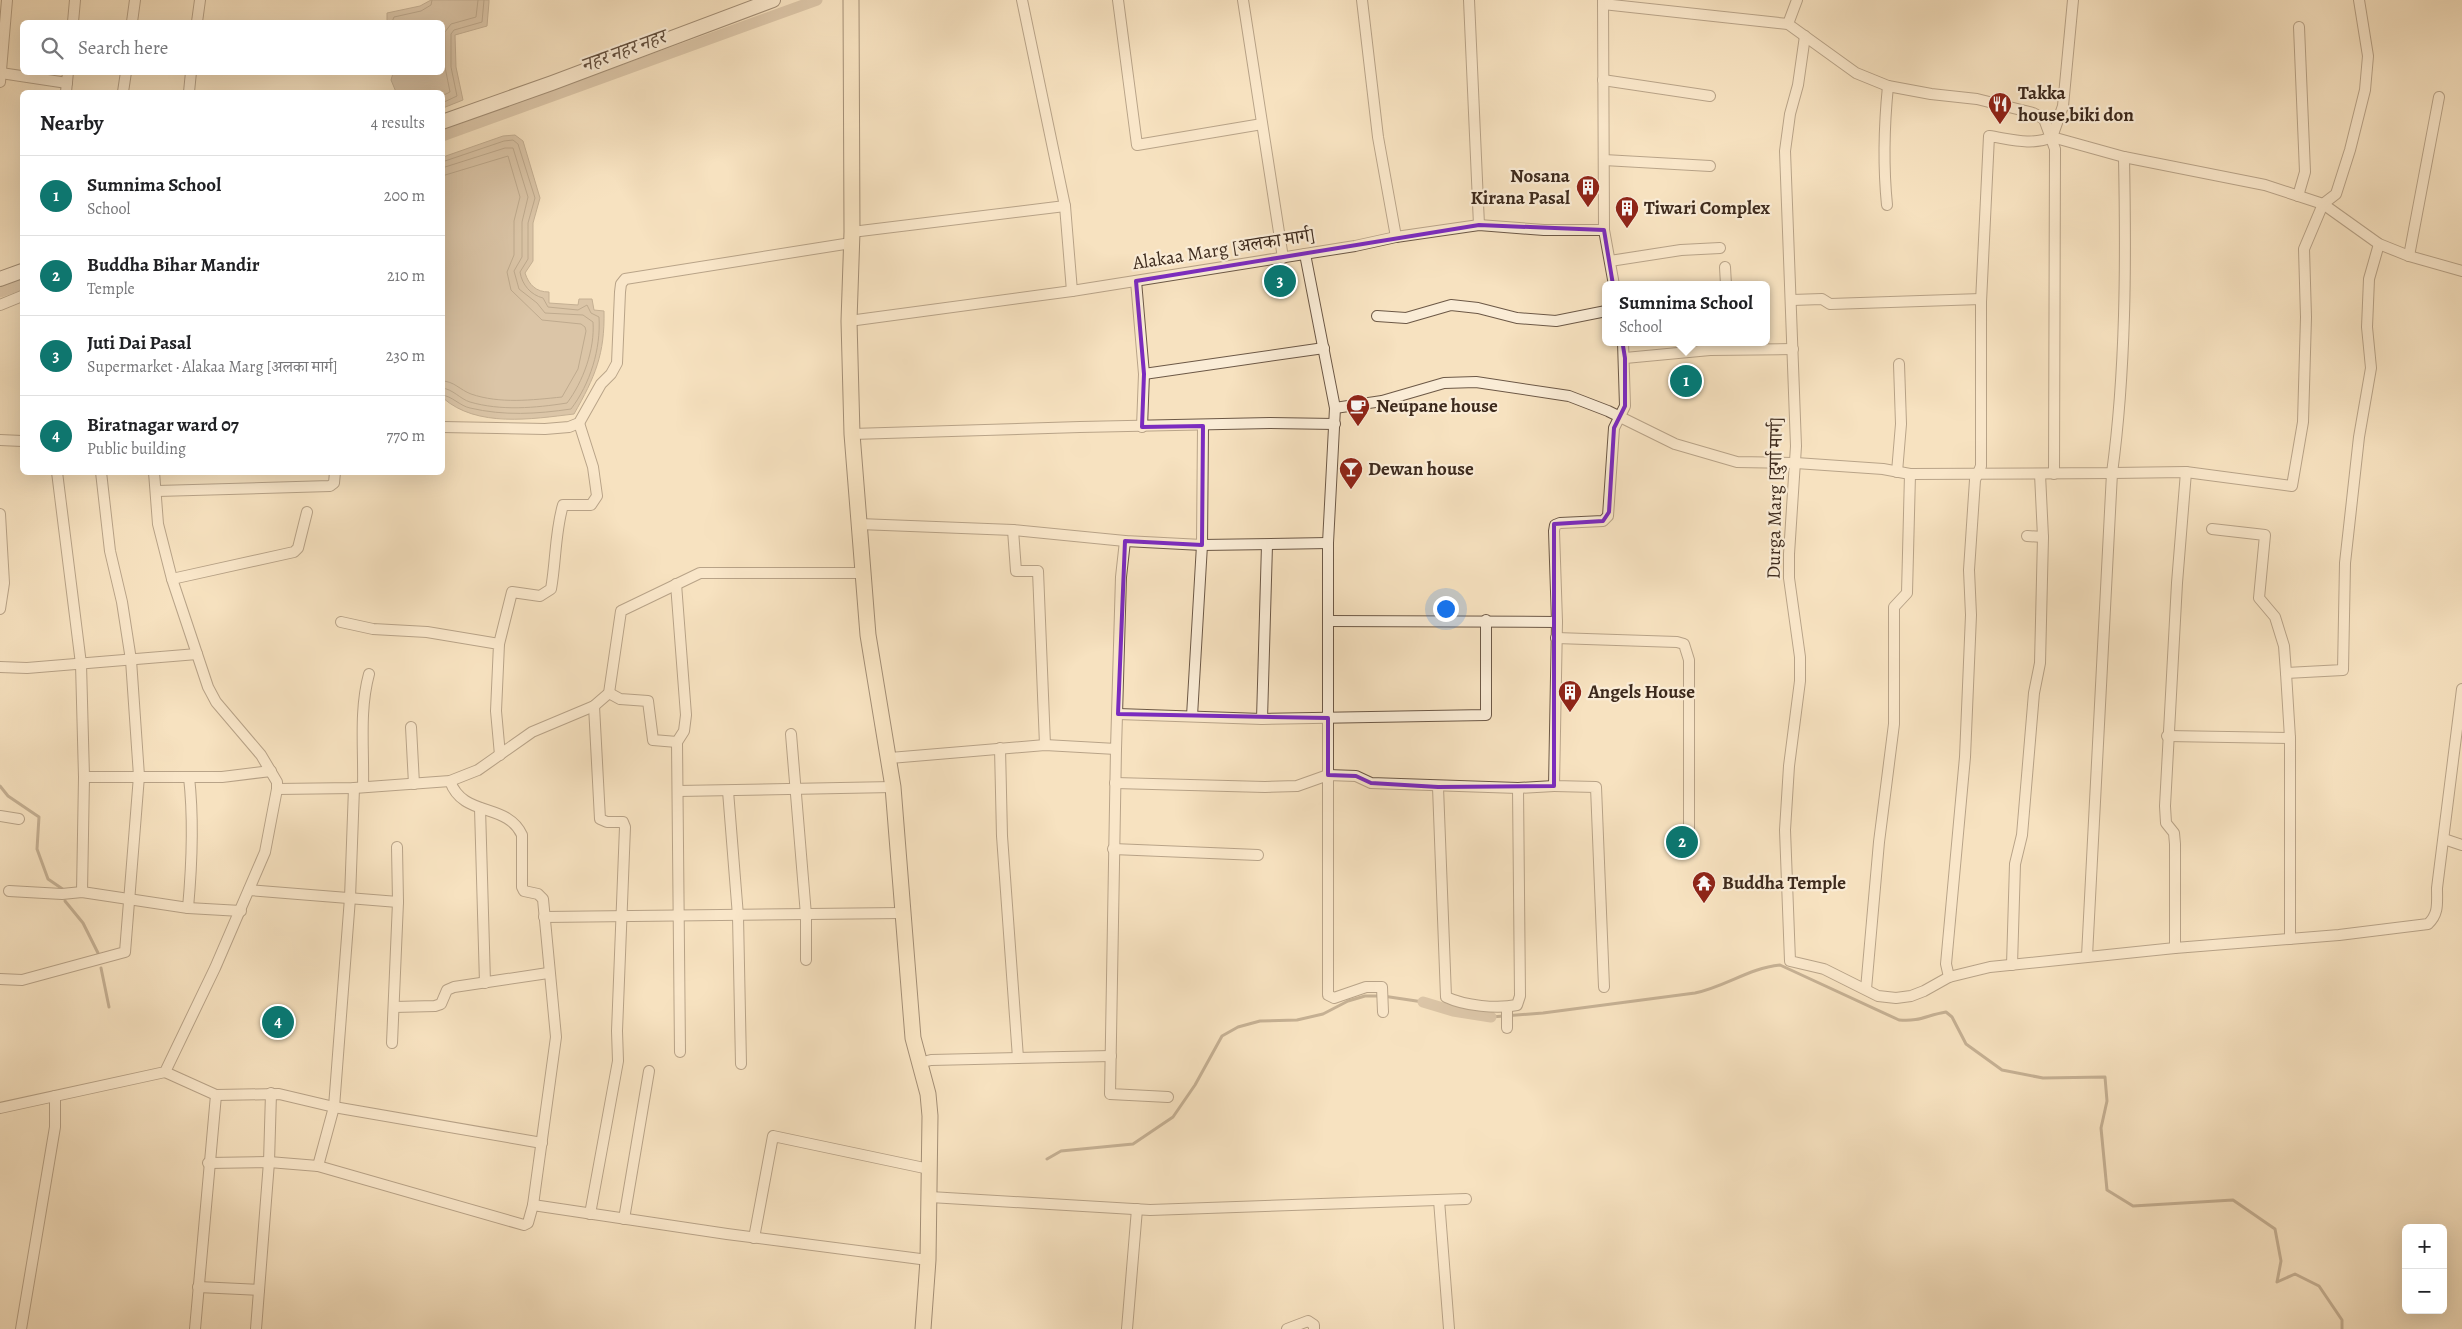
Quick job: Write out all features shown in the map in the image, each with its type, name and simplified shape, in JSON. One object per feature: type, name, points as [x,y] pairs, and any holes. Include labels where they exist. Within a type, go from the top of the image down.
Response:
[{"type":"main road","points":[[445,121],[552,84],[774,0]]},
{"type":"main road","points":[[851,0],[852,238],[849,321],[852,434],[868,635],[890,758],[913,1038],[918,1063],[928,1094],[930,1196],[923,1329]]},
{"type":"main road","points":[[0,278],[20,272]]},
{"type":"street","points":[[7,0],[1,77],[66,88],[68,75]]},
{"type":"street","points":[[72,20],[75,0]]},
{"type":"street","points":[[132,20],[135,0]]},
{"type":"street","points":[[197,20],[200,0]]},
{"type":"street","points":[[1022,0],[1065,206],[1072,291]]},
{"type":"street","points":[[1118,0],[1137,145],[1262,124]]},
{"type":"street","points":[[1243,0],[1283,258]]},
{"type":"street","points":[[1362,0],[1378,137],[1396,237]]},
{"type":"street","points":[[1468,0],[1479,225]]},
{"type":"street","points":[[1788,24],[1797,0]]},
{"type":"street","points":[[2052,137],[2063,106],[2074,0]]},
{"type":"street","points":[[1335,408],[1382,401],[1444,383],[1476,382],[1569,396],[1620,417],[1675,444],[1737,462],[1796,463],[1910,474],[2186,472],[2292,486],[2304,422],[2306,317],[2304,249],[2323,204],[2336,194],[2350,150],[2365,90],[2368,56],[2359,0]]},
{"type":"street","points":[[1613,281],[1604,230],[1603,2],[1788,24],[1856,73],[1888,86],[1931,94],[1977,99],[2033,112],[2044,119],[2055,149],[2054,474]]},
{"type":"street","points":[[2298,196],[2305,172],[2299,28]]},
{"type":"street","name":"Durga Marg [दुर्गा मार्ग]","points":[[1805,36],[1785,151],[1792,300],[1796,463],[1789,554],[1800,681],[1789,766],[1785,830],[1790,961],[1824,969],[1866,989]]},
{"type":"street","points":[[123,90],[126,75]]},
{"type":"street","points":[[189,90],[192,75]]},
{"type":"street","points":[[1603,80],[1710,96]]},
{"type":"street","points":[[1887,205],[1884,166],[1884,124],[1888,86]]},
{"type":"street","points":[[2409,256],[2438,97]]},
{"type":"street","points":[[1949,977],[1946,964],[1966,740],[1971,615],[1969,570],[1977,474],[1981,466],[1981,299],[1989,136],[2031,142],[2042,142],[2052,137],[2124,157],[2265,185],[2323,204],[2379,244],[2409,256],[2462,271]]},
{"type":"street","points":[[2087,956],[2112,473],[2117,439],[2123,316],[2126,234],[2124,157]]},
{"type":"street","points":[[1604,160],[1710,166]]},
{"type":"street","points":[[445,427],[545,429],[568,427],[579,423],[601,384],[618,363],[620,284],[625,279],[852,238],[1065,206]]},
{"type":"street","name":"Alakaa Marg [अलका मार्ग]","points":[[849,321],[1072,291],[1479,225],[1544,230],[1604,230]]},
{"type":"street","points":[[2286,673],[2343,670],[2345,563],[2359,437],[2371,368],[2367,327],[2369,279],[2379,244]]},
{"type":"street","points":[[1610,261],[1681,250],[1720,248]]},
{"type":"street","points":[[1305,254],[1335,408],[1328,543],[1328,995],[1334,998],[1366,987],[1382,987],[1383,1012]]},
{"type":"street","points":[[1725,267],[1726,281]]},
{"type":"street","points":[[1136,281],[1144,374],[1142,427]]},
{"type":"street","points":[[0,305],[20,297]]},
{"type":"street","points":[[1792,300],[1822,299],[1830,304],[1981,299]]},
{"type":"street","points":[[1377,316],[1406,318],[1451,305],[1478,308],[1517,318],[1556,321],[1602,312]]},
{"type":"street","points":[[1554,786],[1557,622],[1555,525],[1603,521],[1608,516],[1614,428],[1625,406],[1624,346]]},
{"type":"street","points":[[1625,358],[1730,346],[1793,349]]},
{"type":"street","points":[[1144,374],[1324,348]]},
{"type":"street","points":[[1897,472],[1902,424],[1899,364]]},
{"type":"street","points":[[500,755],[496,711],[499,644],[512,592],[540,596],[551,589],[556,560],[557,526],[563,505],[591,505],[597,496],[593,467],[579,423]]},
{"type":"street","points":[[852,434],[1270,423],[1335,424]]},
{"type":"street","points":[[1192,716],[1202,545],[1203,426]]},
{"type":"street","points":[[0,440],[20,441]]},
{"type":"street","points":[[2175,948],[2176,844],[2174,833],[2166,823],[2168,736],[2186,472]]},
{"type":"street","points":[[1910,474],[1908,593],[1894,607],[1894,724],[1879,842],[1866,989],[1878,996],[1896,998],[1911,996],[1949,977],[2012,965],[2087,956],[2290,939],[2428,924],[2435,918],[2437,909],[2462,689]]},
{"type":"street","points":[[2012,965],[2015,864],[2022,835],[2034,693],[2040,663],[2043,537],[2040,474]]},
{"type":"street","points":[[57,475],[81,664],[84,776],[82,892]]},
{"type":"street","points":[[0,979],[22,980],[124,952],[131,898],[139,776],[131,660],[122,602],[110,550],[101,475]]},
{"type":"street","points":[[154,475],[158,524],[172,579],[208,687],[216,702],[271,771],[277,782],[265,852],[241,911],[165,1072]]},
{"type":"street","points":[[157,492],[330,486],[334,482],[335,475]]},
{"type":"street","points":[[172,579],[294,552],[298,548],[307,512]]},
{"type":"street","points":[[0,514],[4,582],[0,609]]},
{"type":"street","points":[[859,524],[1013,530],[1125,541],[1202,545],[1328,543]]},
{"type":"street","points":[[2212,529],[2265,535],[2259,598],[2275,617],[2284,646],[2286,673],[2290,738],[2290,939]]},
{"type":"street","points":[[1013,530],[1016,571],[1038,571],[1045,746]]},
{"type":"street","points":[[2027,536],[2043,537]]},
{"type":"street","points":[[1125,541],[1121,577],[1113,849],[1110,1094],[1168,1097]]},
{"type":"street","points":[[1262,719],[1266,545]]},
{"type":"street","points":[[277,789],[358,788],[450,781],[478,770],[532,732],[594,706],[609,693],[621,611],[700,573],[863,573]]},
{"type":"street","points":[[676,584],[686,715],[684,731],[677,742],[677,917],[680,1052]]},
{"type":"street","points":[[1328,620],[1557,622]]},
{"type":"street","points":[[1118,714],[1262,719],[1486,715],[1486,620]]},
{"type":"street","points":[[341,622],[373,629],[427,632],[499,644]]},
{"type":"street","points":[[1556,638],[1677,642],[1684,644],[1688,660],[1689,829]]},
{"type":"street","points":[[0,667],[81,664],[197,654]]},
{"type":"street","points":[[318,1166],[334,1107],[362,717],[364,693],[369,674]]},
{"type":"street","points":[[609,693],[620,699],[648,701],[653,740],[677,742]]},
{"type":"street","points":[[590,1214],[618,1061],[616,1031],[625,828],[623,822],[606,822],[600,819],[594,706]]},
{"type":"street","points":[[411,727],[414,784]]},
{"type":"street","points":[[791,734],[794,790],[806,915],[806,960]]},
{"type":"street","points":[[2168,736],[2290,738]]},
{"type":"street","points":[[890,758],[1045,746],[1116,748]]},
{"type":"street","points":[[1000,748],[1002,836],[1018,1058]]},
{"type":"street","points":[[84,776],[222,777],[271,771]]},
{"type":"street","points":[[1115,782],[1265,787],[1298,786],[1328,775],[1356,776],[1371,784],[1438,787],[1596,787],[1604,987]]},
{"type":"street","points":[[188,908],[192,859],[192,800],[189,777]]},
{"type":"street","points":[[208,1162],[269,1162],[318,1166],[524,1225],[528,1223],[533,1205],[556,1037],[548,973],[542,896],[528,893],[522,887],[522,835],[519,828],[507,818],[462,801],[453,791],[450,781]]},
{"type":"street","points":[[1438,787],[1446,997],[1456,1002],[1507,1007],[1517,1005],[1520,996],[1518,788]]},
{"type":"street","points":[[678,791],[893,788]]},
{"type":"street","points":[[728,791],[738,916],[741,1064]]},
{"type":"street","points":[[480,808],[485,983]]},
{"type":"street","points":[[0,816],[19,819]]},
{"type":"street","points":[[2444,840],[2462,845]]},
{"type":"street","points":[[392,1043],[398,902],[397,847]]},
{"type":"street","points":[[1113,849],[1258,855]]},
{"type":"street","points":[[249,890],[398,902]]},
{"type":"street","points":[[9,891],[62,894],[82,892],[188,908],[241,911]]},
{"type":"street","points":[[544,917],[622,918],[902,913]]},
{"type":"street","points":[[394,1007],[435,1006],[441,1004],[444,994],[454,987],[548,973]]},
{"type":"street","points":[[1507,1007],[1507,1028]]},
{"type":"street","points":[[918,1063],[931,1060],[1111,1056]]},
{"type":"street","points":[[624,1219],[649,1070]]},
{"type":"street","points":[[0,1108],[165,1072],[216,1095],[271,1094],[334,1107],[542,1143]]},
{"type":"street","points":[[256,1329],[269,1162],[271,1094]]},
{"type":"street","points":[[195,1329],[208,1162],[216,1095]]},
{"type":"street","points":[[21,1329],[55,1127],[55,1096]]},
{"type":"street","points":[[754,1238],[774,1136],[929,1169]]},
{"type":"street","points":[[930,1196],[1137,1209],[1466,1200]]},
{"type":"street","points":[[1439,1200],[1449,1329]]},
{"type":"street","points":[[533,1205],[754,1238],[928,1260]]},
{"type":"street","points":[[1127,1329],[1137,1209]]},
{"type":"street","points":[[198,1287],[259,1290]]},
{"type":"street","points":[[1287,1329],[1308,1321],[1314,1325],[1314,1329]]},
{"type":"highlighted area","points":[[1479,225],[1604,230],[1625,358],[1626,389],[1625,406],[1614,428],[1609,512],[1603,521],[1554,524],[1554,786],[1438,787],[1371,783],[1356,776],[1328,775],[1328,718],[1118,714],[1125,541],[1202,545],[1203,426],[1142,427],[1144,374],[1136,281]]},
{"type":"water","points":[[431,0],[489,0],[487,26],[455,35],[456,67],[463,100],[445,107],[445,90],[395,90],[391,80],[392,75],[445,75],[445,20],[387,20],[387,13],[420,6]]},
{"type":"water","points":[[515,135],[523,141],[540,198],[533,223],[533,261],[525,273],[531,284],[537,289],[549,292],[549,303],[578,305],[579,299],[592,299],[594,310],[604,311],[603,340],[597,365],[588,388],[574,414],[523,419],[488,418],[457,408],[445,399],[445,156],[503,136]]},
{"type":"waterway","name":"नहर नहर नहर","points":[[445,135],[817,0]]},
{"type":"waterway","name":"नहर नहर नहर","points":[[0,292],[20,285]]},
{"type":"waterway","points":[[0,786],[8,796],[39,817],[37,849],[48,879],[64,890]]},
{"type":"waterway","points":[[65,901],[83,923],[98,953]]},
{"type":"waterway","points":[[1491,1017],[1543,1013],[1695,993],[1717,987],[1758,970],[1780,965],[1899,1020],[1918,1019],[1946,1012],[1952,1017],[1966,1044],[2002,1070],[2043,1078],[2105,1077],[2107,1101],[2101,1128],[2107,1190],[2133,1206],[2233,1200],[2275,1229],[2281,1261],[2277,1282],[2295,1274],[2319,1286],[2342,1320],[2342,1329]]},
{"type":"waterway","points":[[101,968],[109,1007]]},
{"type":"waterway","points":[[1047,1159],[1061,1151],[1133,1144],[1173,1117],[1195,1085],[1222,1036],[1238,1027],[1260,1021],[1297,1020],[1323,1014],[1348,1001],[1365,996],[1383,996],[1423,1002]]},
{"type":"waterway","points":[[1423,1002],[1453,1011],[1491,1017]]},
{"type":"place","name":"Takka house,biki don","points":[[2000,125]]},
{"type":"place","name":"Nosana Kirana Pasal","points":[[1588,208]]},
{"type":"place","name":"Tiwari Complex","points":[[1627,229]]},
{"type":"place","name":"Juti Dai Pasal","points":[[1280,281]]},
{"type":"place","name":"Sumnima School","points":[[1686,381]]},
{"type":"place","name":"Neupane house","points":[[1358,427]]},
{"type":"place","name":"Dewan house","points":[[1351,490]]},
{"type":"place","name":"Angels House","points":[[1570,713]]},
{"type":"place","name":"Buddha Bihar Mandir","points":[[1682,842]]},
{"type":"place","name":"Buddha Temple","points":[[1704,904]]},
{"type":"place","name":"Biratnagar ward 07","points":[[278,1022]]}]
